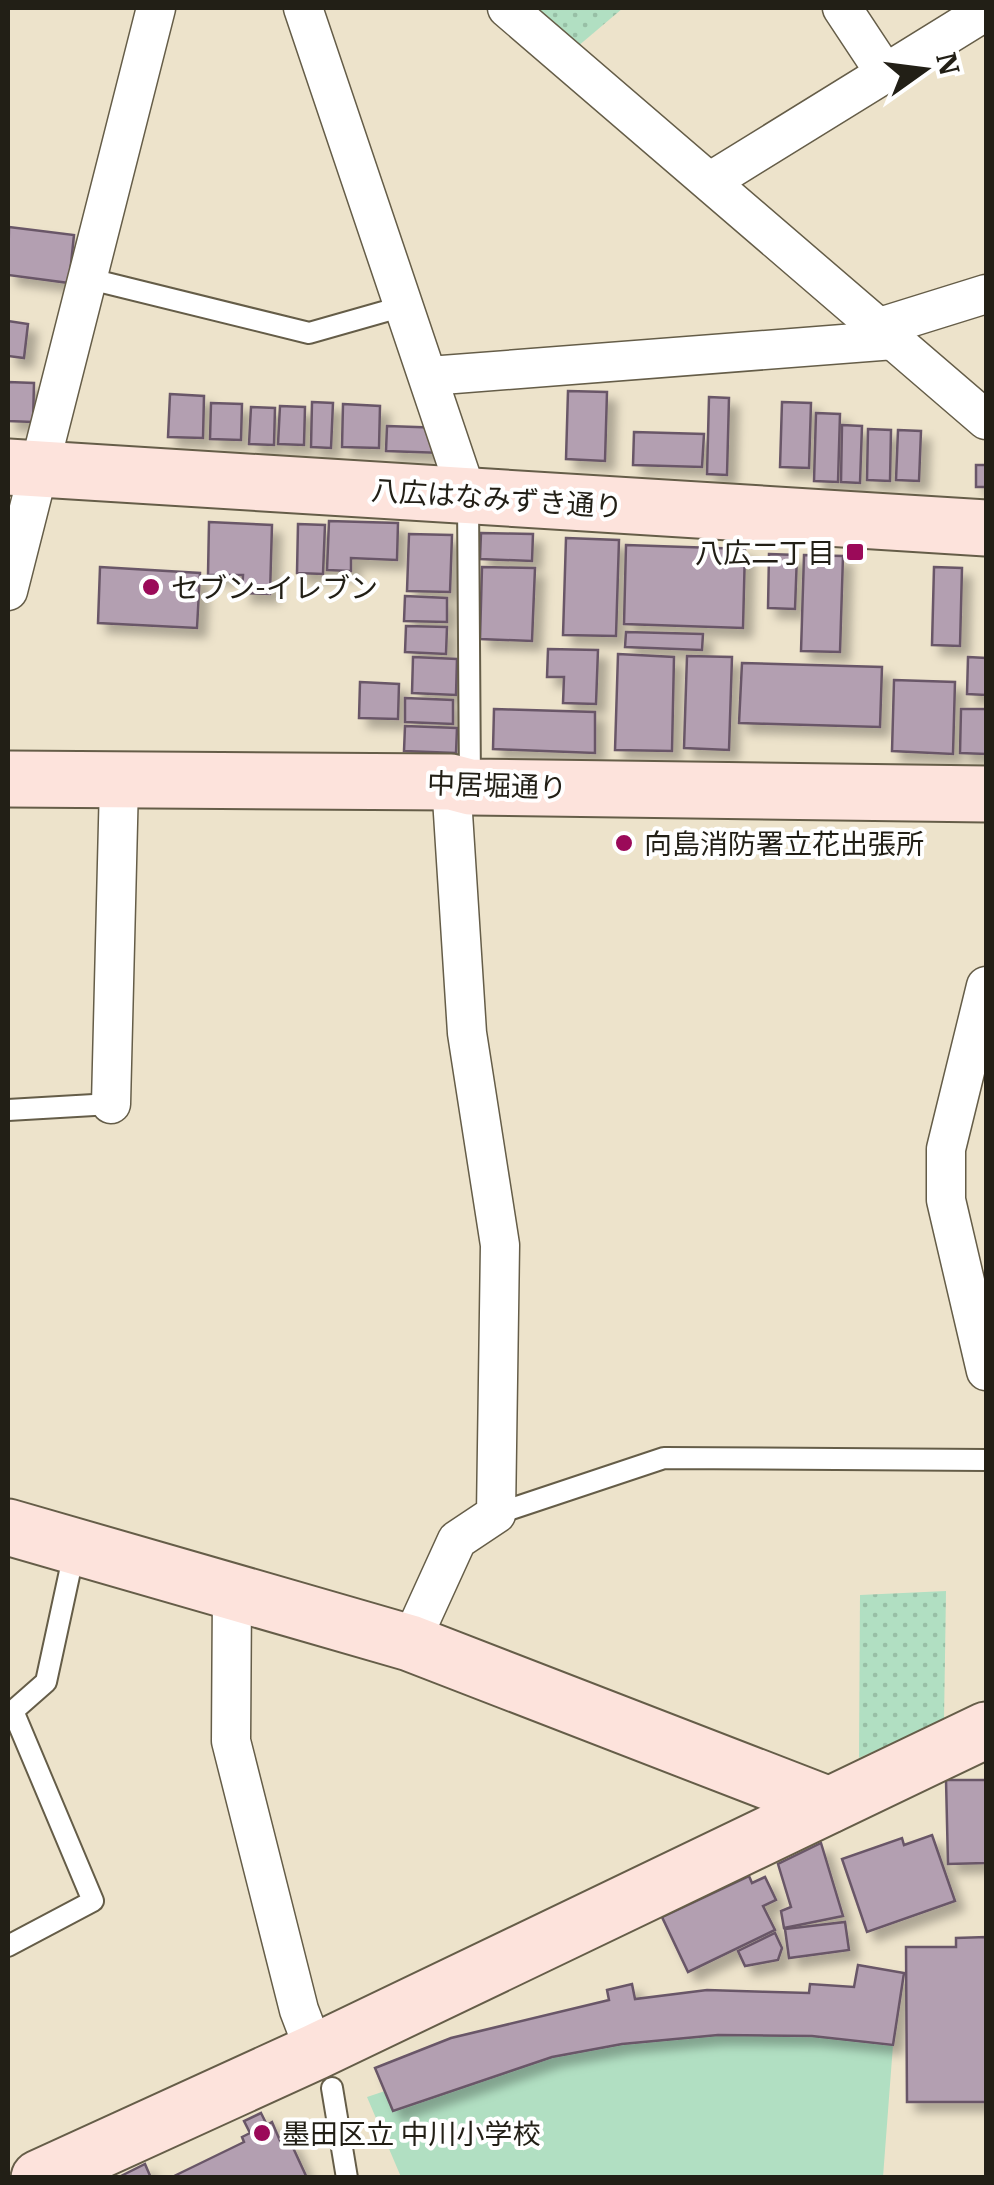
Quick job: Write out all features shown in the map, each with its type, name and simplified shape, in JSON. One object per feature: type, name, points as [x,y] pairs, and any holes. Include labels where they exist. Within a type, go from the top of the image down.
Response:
[{"type":"street","points":[[8,591],[23,468],[86,278],[156,8]]},
{"type":"street","points":[[303,8],[468,497]]},
{"type":"street","points":[[507,8],[986,420]]},
{"type":"street","points":[[842,8],[885,74]]},
{"type":"street","points":[[711,181],[986,11]]},
{"type":"street","points":[[430,376],[887,333],[986,294]]},
{"type":"street","name":"八広はなみずき通り","points":[[23,468],[986,528]]},
{"type":"street","name":"中居堀通り","points":[[8,779],[986,794]]},
{"type":"street","points":[[111,1104],[119,783]]},
{"type":"street","points":[[410,1643],[457,1540],[496,1514],[500,1244],[467,1033],[461,785]]},
{"type":"street","points":[[986,986],[946,1149],[946,1200],[986,1371]]},
{"type":"street","points":[[8,1526],[410,1643],[830,1805]]},
{"type":"street","points":[[232,1592],[231,1741],[285,1957],[323,2070]]},
{"type":"street","points":[[39,2178],[323,2070],[830,1805],[986,1730]]},
{"type":"lane","points":[[86,278],[308,333],[404,306]]},
{"type":"lane","points":[[461,785],[468,497]]},
{"type":"lane","points":[[8,1110],[111,1104]]},
{"type":"lane","points":[[496,1514],[664,1458],[986,1460]]},
{"type":"lane","points":[[8,1946],[93,1901],[12,1711],[46,1682],[76,1546]]},
{"type":"lane","points":[[323,2070],[346,2178]]},
{"type":"green space","points":[[532,8],[623,8],[577,47]]},
{"type":"green space","points":[[946,1591],[944,1721],[859,1758],[860,1595]]},
{"type":"green space","points":[[718,2035],[812,2036],[893,2045],[883,2177],[401,2177],[367,2097],[385,2091],[393,2111],[552,2057],[622,2044]]},
{"type":"building","points":[[9,227],[74,235],[69,283],[8,275]]},
{"type":"building","points":[[8,321],[28,324],[24,358],[8,356]]},
{"type":"building","points":[[8,382],[34,383],[33,422],[8,421]]},
{"type":"building","points":[[568,391],[607,392],[605,461],[566,459]]},
{"type":"building","points":[[170,394],[204,396],[203,438],[168,437]]},
{"type":"building","points":[[709,397],[729,398],[727,475],[707,474]]},
{"type":"building","points":[[312,402],[333,403],[331,448],[311,447]]},
{"type":"building","points":[[782,402],[811,403],[809,468],[780,467]]},
{"type":"building","points":[[211,403],[242,404],[241,440],[210,439]]},
{"type":"building","points":[[343,404],[380,406],[379,448],[342,447]]},
{"type":"building","points":[[280,406],[305,407],[304,445],[278,444]]},
{"type":"building","points":[[251,407],[275,408],[274,445],[249,444]]},
{"type":"building","points":[[816,413],[840,414],[838,482],[814,481]]},
{"type":"building","points":[[842,425],[862,426],[860,483],[841,482]]},
{"type":"building","points":[[387,426],[444,428],[443,453],[386,451]]},
{"type":"building","points":[[868,429],[891,430],[890,481],[867,480]]},
{"type":"building","points":[[898,430],[921,431],[919,481],[896,480]]},
{"type":"building","points":[[634,432],[704,434],[702,467],[633,465]]},
{"type":"building","points":[[976,465],[986,465],[986,487],[976,487]]},
{"type":"building","points":[[329,521],[398,523],[397,560],[351,558],[351,571],[327,570]]},
{"type":"building","points":[[209,522],[272,525],[270,594],[242,593],[243,575],[208,575]]},
{"type":"building","points":[[298,524],[325,525],[323,574],[297,573]]},
{"type":"building","points":[[481,533],[533,534],[532,561],[480,559]]},
{"type":"building","points":[[409,534],[452,535],[450,592],[407,591]]},
{"type":"building","points":[[566,538],[619,540],[616,636],[563,635]]},
{"type":"building","points":[[626,545],[745,549],[743,628],[624,624]]},
{"type":"building","points":[[769,554],[797,555],[795,609],[768,608]]},
{"type":"building","points":[[804,555],[843,556],[840,652],[801,651]]},
{"type":"building","points":[[100,567],[200,573],[197,628],[98,623]]},
{"type":"building","points":[[482,567],[535,568],[532,641],[480,639]]},
{"type":"building","points":[[934,567],[962,568],[960,646],[932,645]]},
{"type":"building","points":[[405,596],[447,598],[447,622],[404,621]]},
{"type":"building","points":[[406,626],[447,627],[446,654],[405,652]]},
{"type":"building","points":[[626,632],[703,634],[702,650],[625,647]]},
{"type":"building","points":[[548,649],[598,650],[596,704],[563,703],[564,677],[547,677]]},
{"type":"building","points":[[618,654],[674,657],[672,751],[615,750]]},
{"type":"building","points":[[687,656],[732,657],[729,750],[684,748]]},
{"type":"building","points":[[413,657],[457,659],[456,695],[412,693]]},
{"type":"building","points":[[968,657],[986,658],[986,695],[967,694]]},
{"type":"building","points":[[742,663],[882,667],[880,727],[739,723]]},
{"type":"building","points":[[894,680],[955,682],[953,754],[892,751]]},
{"type":"building","points":[[360,682],[399,684],[398,719],[359,718]]},
{"type":"building","points":[[405,698],[453,700],[453,724],[405,722]]},
{"type":"building","points":[[494,709],[595,712],[595,753],[493,749]]},
{"type":"building","points":[[961,709],[986,709],[986,754],[960,753]]},
{"type":"building","points":[[405,726],[457,728],[456,753],[404,751]]},
{"type":"building","points":[[946,1780],[986,1780],[986,1863],[948,1864]]},
{"type":"building","points":[[932,1835],[955,1901],[867,1932],[842,1859],[902,1838],[904,1845]]},
{"type":"building","points":[[821,1843],[843,1916],[784,1928],[781,1911],[791,1907],[778,1864]]},
{"type":"building","points":[[749,1876],[752,1883],[765,1877],[776,1900],[763,1906],[775,1930],[688,1972],[662,1917]]},
{"type":"building","points":[[845,1922],[849,1950],[789,1958],[785,1929]]},
{"type":"building","points":[[775,1933],[782,1948],[778,1960],[745,1966],[738,1951]]},
{"type":"building","points":[[986,1937],[986,2102],[907,2102],[906,1947],[956,1947],[956,1938]]},
{"type":"building","points":[[858,1965],[904,1973],[893,2045],[812,2036],[718,2035],[622,2044],[552,2057],[393,2111],[375,2068],[451,2038],[609,2000],[607,1990],[632,1984],[635,1999],[707,1990],[809,1993],[810,1984],[854,1987]]},
{"type":"building","points":[[261,2113],[267,2125],[272,2122],[281,2143],[289,2139],[307,2178],[170,2178],[244,2142],[242,2137],[250,2133],[244,2121]]},
{"type":"building","points":[[145,2164],[151,2178],[117,2178]]},
{"type":"place","name":"八広二丁目","points":[[855,552]]},
{"type":"place","name":"セブン-イレブン","points":[[151,587]]},
{"type":"place","name":"向島消防署立花出張所","points":[[624,843]]},
{"type":"place","name":"墨田区立 中川小学校","points":[[262,2133]]}]
